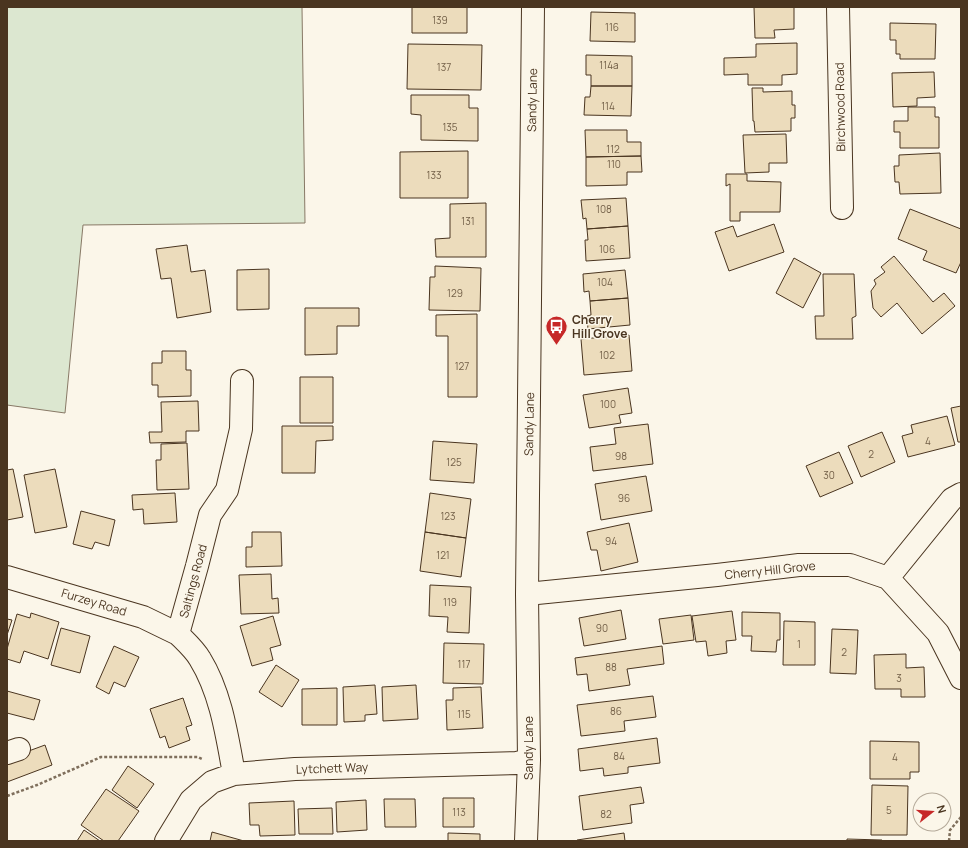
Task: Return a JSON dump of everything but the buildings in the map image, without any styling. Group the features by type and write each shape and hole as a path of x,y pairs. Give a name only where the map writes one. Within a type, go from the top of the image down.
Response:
{"street":[{"name":"Sandy Lane","path":"526,841 529,760 527,594 533,7"},
{"name":"Birchwood Road","path":"838,7 842,208"},
{"name":"Saltings Road","path":"234,774 223,719 210,677 199,658 178,634 210,515 227,490 241,429 242,381"},
{"path":"888,578 952,498 961,494"},
{"name":"Cherry Hill Grove","path":"527,594 717,575 799,565 850,564 888,578 938,633 961,678"},
{"name":"Furzey Road","path":"7,577 143,617 178,634"},
{"name":"Lytchett Way","path":"166,841 191,800 212,782 234,774 295,769 517,763 529,760"}],"path":[{"path":"7,796 37,785 101,757 198,757 234,774"},
{"path":"949,841 950,830 961,817"}],"green space":[{"path":"7,7 302,7 305,223 83,225 65,413 7,405"}],"place":[{"name":"Cherry Hill Grove","path":"557,346"}]}
